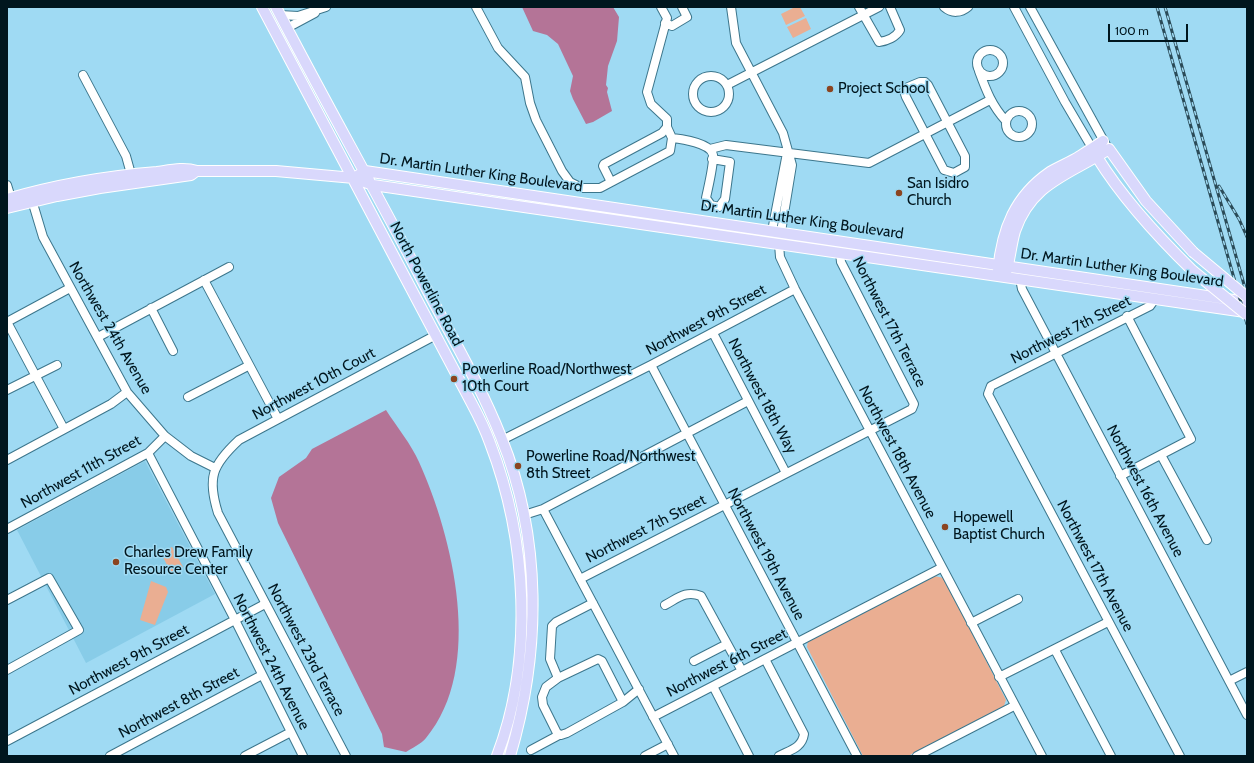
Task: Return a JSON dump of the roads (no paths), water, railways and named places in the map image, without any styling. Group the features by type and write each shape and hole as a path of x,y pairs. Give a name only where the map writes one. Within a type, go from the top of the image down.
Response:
{"main road":[{"path":"262,7 277,23 287,28"},
{"name":"North Powerline Road","path":"262,7 472,402 490,442 512,516 520,571 521,605 518,662 509,714 496,756"},
{"name":"North Powerline Road","path":"278,11 373,185 483,396 514,473 526,528 532,571 533,604 528,678 521,714 510,756"},
{"path":"278,36 284,37 298,47"},
{"path":"1001,277 1003,266 1015,231 1025,209 1039,192 1056,178 1106,145 1146,201 1193,252 1247,297"},
{"path":"1094,152 1134,208 1160,239 1193,271 1247,315"},
{"name":"Dr. Martin Luther King Boulevard","path":"7,208 31,198 130,174 188,169 197,172 276,171 354,178 373,185 1247,312"},
{"name":"Dr. Martin Luther King Boulevard","path":"354,178 365,171 1247,302"},
{"name":"Dr. Martin Luther King Boulevard","path":"8,199 31,198 191,175 197,172"},
{"path":"1020,279 1023,274 1030,270"},
{"path":"436,335 451,344 461,354"},
{"path":"508,500 516,511 524,515"},
{"path":"512,516 526,528"},
{"path":"520,645 525,656 530,661"},
{"path":"518,662 524,668 528,678"}],"street":[{"path":"287,28 326,7"},
{"path":"278,11 298,16 326,7"},
{"path":"476,7 498,48 525,77 530,103 536,120 562,171 570,182 582,188 593,189 600,188 670,151 672,138 667,127 667,119 651,104 647,92 667,18 661,7"},
{"path":"665,23 672,26 687,17 682,7"},
{"path":"731,7 736,43 783,133 788,153"},
{"path":"859,7 879,42 885,42 898,35 900,30 890,7"},
{"path":"727,85 879,7"},
{"path":"944,7 953,12 959,12 968,7"},
{"path":"1014,7 1094,152"},
{"path":"1030,7 1106,145"},
{"path":"1023,23 1029,27 1047,60 1054,63 1059,62"},
{"path":"977,67 990,100 996,110 1006,121"},
{"path":"83,75 126,156 130,174"},
{"path":"713,76 723,80 727,85 730,97 723,108 718,112 705,112 695,104 693,93 697,82 702,78 713,76"},
{"path":"925,82 948,122 965,156 964,167 954,173 944,170 924,135 904,91 908,87 925,82"},
{"path":"710,149 726,145 869,164 990,100"},
{"path":"611,182 603,166 604,164 662,133 667,127"},
{"path":"672,138 689,140 710,149 713,154 712,160 706,198 711,205 719,207 725,199 730,162 712,160"},
{"name":"Northwest 18th Avenue","path":"788,153 776,232 780,258 1014,706 1042,756"},
{"path":"7,185 8,199"},
{"name":"Northwest 24th Avenue","path":"31,198 43,237 127,392 165,436 191,456 215,468"},
{"name":"Northwest 17th Terrace","path":"840,253 841,262 914,404"},
{"path":"98,337 229,267"},
{"name":"Northwest 16th Avenue","path":"1020,279 1022,289 1054,353 1247,715"},
{"path":"204,280 248,366 278,419"},
{"path":"64,429 7,322 70,288"},
{"name":"Northwest 9th Street","path":"502,440 651,365 795,289"},
{"path":"1155,299 1158,289"},
{"name":"Northwest 7th Street","path":"989,389 997,383 1054,353 1150,306 1155,299"},
{"path":"151,308 173,351"},
{"path":"1120,476 1191,439 1127,316"},
{"name":"Northwest 18th Way","path":"713,333 786,473"},
{"name":"Northwest 10th Court","path":"215,468 223,455 239,440 436,335"},
{"path":"7,390 57,365"},
{"name":"Northwest 19th Avenue","path":"651,365 686,435 857,756"},
{"path":"188,397 248,366"},
{"name":"Northwest 17th Avenue","path":"989,389 990,398 1180,756"},
{"path":"7,460 111,404 127,392"},
{"path":"524,515 543,510 748,401"},
{"name":"Northwest 7th Street","path":"580,579 723,504 912,409 914,404"},
{"name":"Northwest 11th Street","path":"8,528 148,453 165,436"},
{"name":"Northwest 24th Avenue","path":"148,453 235,620 303,756"},
{"path":"1161,455 1207,540"},
{"name":"Northwest 23rd Terrace","path":"215,468 212,493 218,513 346,756"},
{"path":"543,510 674,756"},
{"name":"Northwest 6th Street","path":"653,717 942,568"},
{"path":"7,600 49,578 79,630 7,670"},
{"path":"665,605 687,593 693,592 701,596 742,671"},
{"path":"971,623 1018,599"},
{"path":"558,678 550,659 552,626 556,622 593,603"},
{"name":"Northwest 9th Street","path":"7,741 265,604"},
{"path":"999,676 1055,650 1108,622"},
{"path":"694,661 727,644"},
{"path":"1055,650 1111,756"},
{"path":"560,735 542,702 546,687 558,678 598,659 602,661 623,702"},
{"path":"764,659 804,734 803,741 799,746 778,756"},
{"path":"1229,681 1247,672"},
{"name":"Northwest 8th Street","path":"110,756 262,675"},
{"path":"713,686 750,756"},
{"path":"531,750 567,733 623,702 630,701 640,692"},
{"path":"917,756 1014,706"},
{"path":"245,756 291,732"},
{"path":"645,756 668,744"}],"railway":[{"path":"1157,7 1247,324"},
{"path":"1165,7 1247,295"},
{"path":"1219,186 1239,219 1247,237"}],"place":[{"name":"Project School","path":"830,89"},
{"name":"San Isidro Church","path":"899,193"},
{"name":"Powerline Road/Northwest 10th Court","path":"454,379"},
{"name":"Powerline Road/Northwest 8th Street","path":"518,466"},
{"name":"Hopewell Baptist Church","path":"945,527"},
{"name":"Charles Drew Family Resource Center","path":"116,562"}]}
